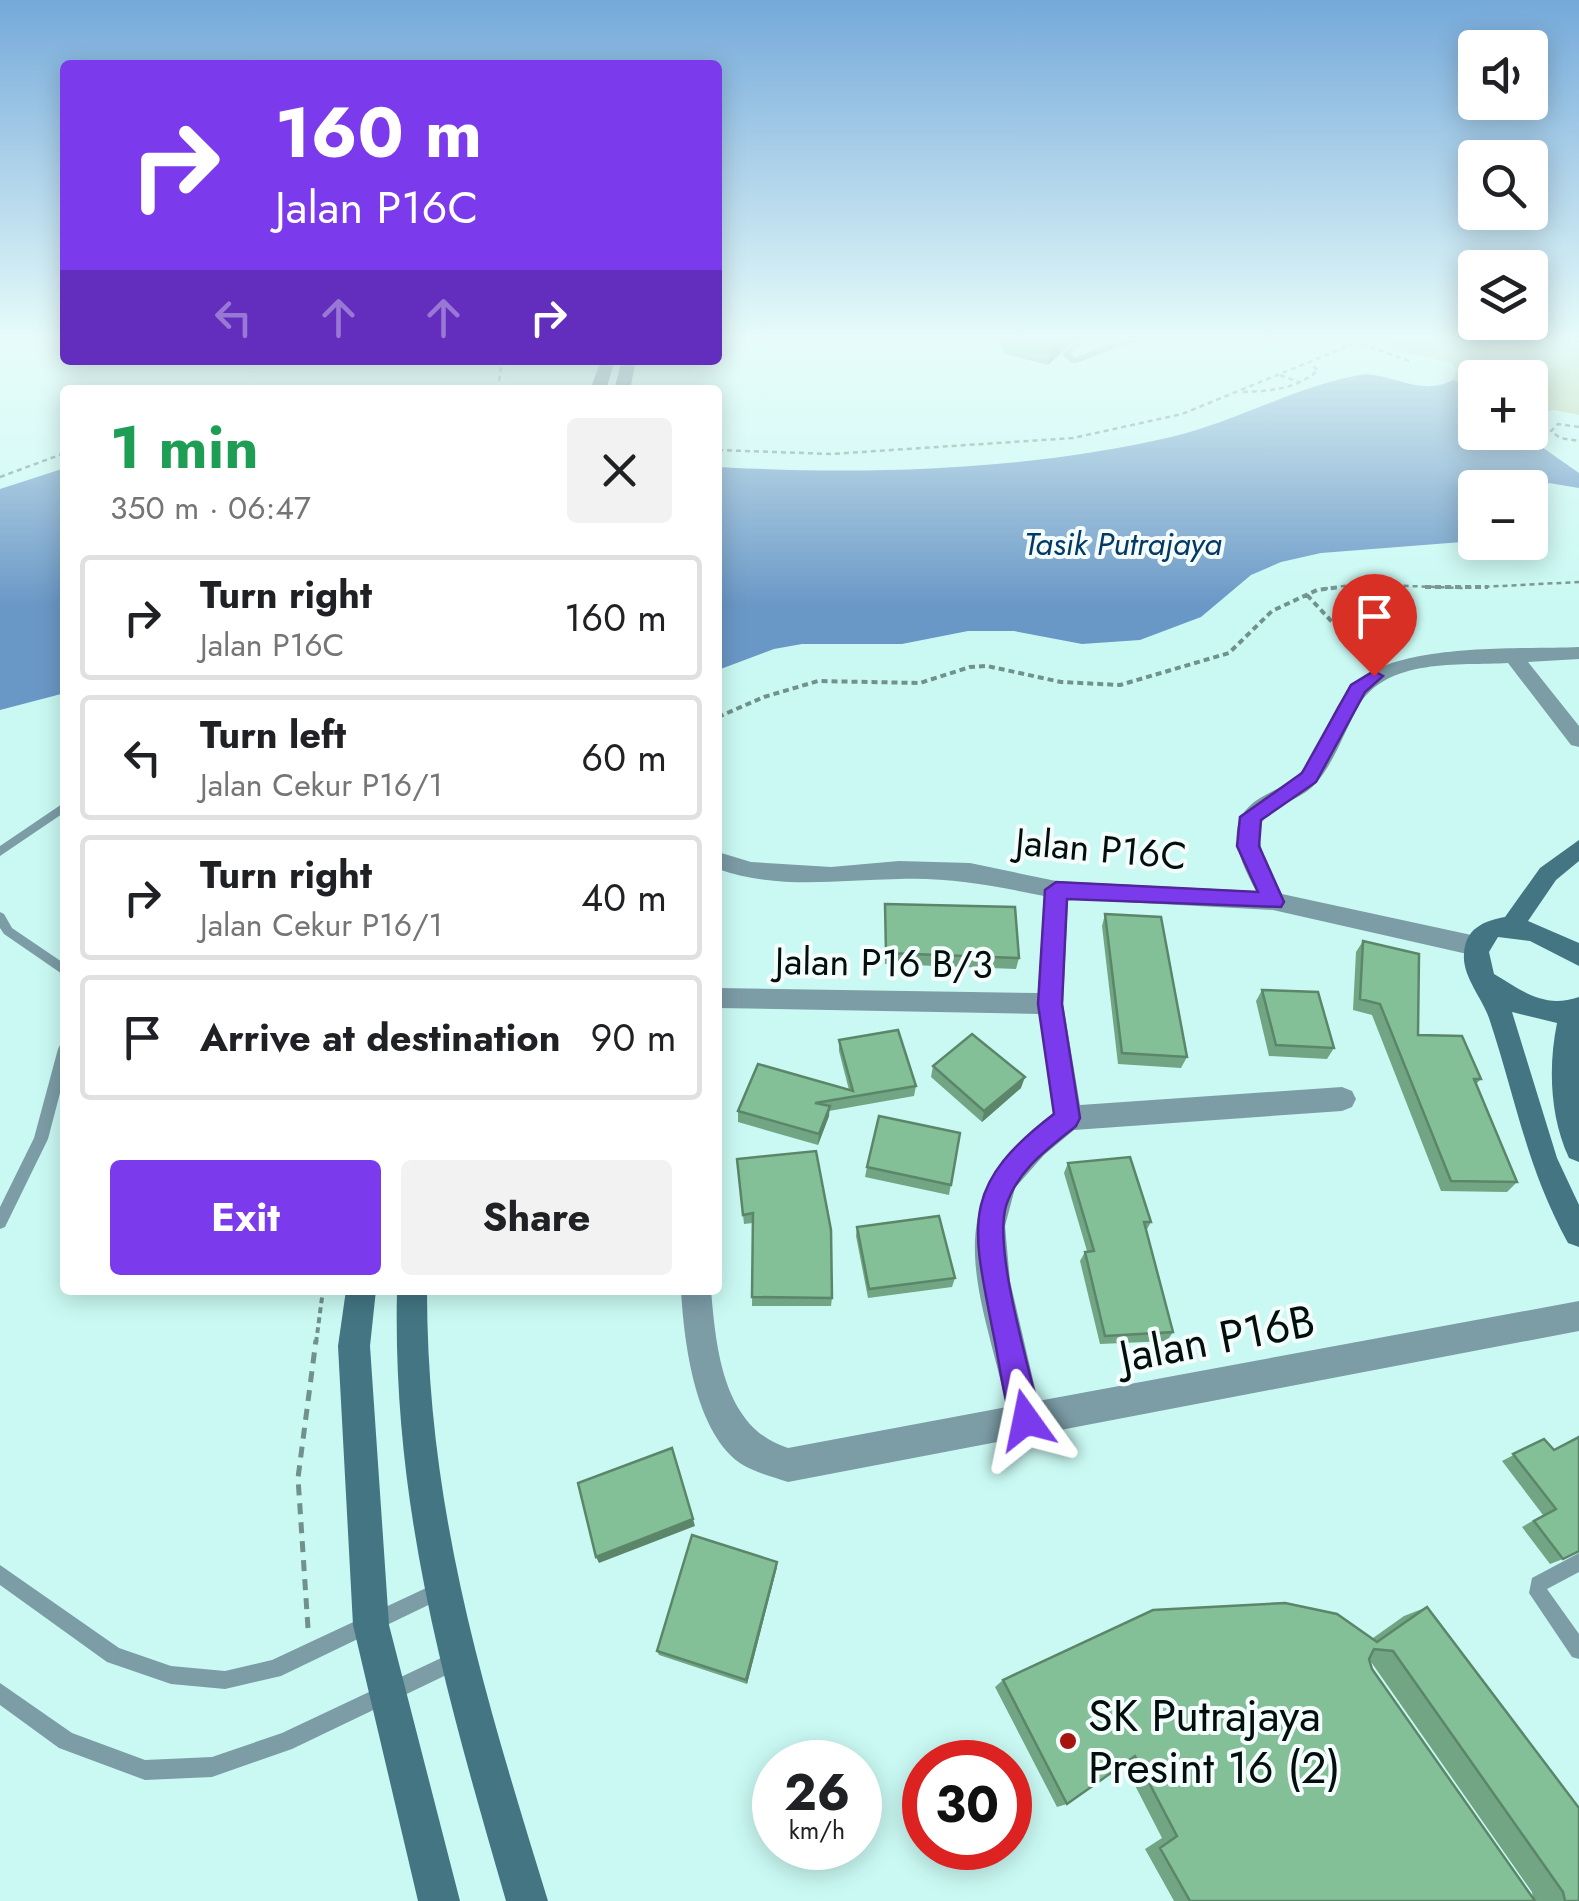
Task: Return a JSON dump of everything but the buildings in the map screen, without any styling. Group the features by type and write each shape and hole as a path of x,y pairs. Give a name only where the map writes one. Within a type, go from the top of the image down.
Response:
{"main road":[{"path":"1511,927 1548,874 1579,848"},
{"path":"1579,956 1548,934 1511,927 1495,929 1476,946 1479,969 1488,982 1550,1180 1579,1233"},
{"path":"1488,982 1519,1004 1538,1010 1576,1009 1564,1052 1565,1100 1579,1148"},
{"path":"360,1295 354,1346 370,1625 439,1901"},
{"path":"412,1295 417,1440 442,1590 527,1901"}],"street":[{"path":"1273,902 1248,846 1250,817 1309,777 1358,689 1396,667 1421,662 1579,653"},
{"path":"1514,656 1579,740"},
{"name":"Jalan P16C","path":"722,861 750,871 831,876 899,870 970,872 1056,890 1273,902 1476,946"},
{"path":"1056,890 1050,1004 1068,1118"},
{"name":"Jalan P16 B/3","path":"722,998 1050,1004"},
{"path":"1026,1420 989,1243 993,1204 1022,1153 1068,1118 1342,1099"},
{"name":"Jalan P16B","path":"696,1295 698,1336 727,1424 750,1450 788,1465 1579,1316"}],"lane":[{"path":"0,852 60,810"},
{"path":"0,917 4,932 60,968"},
{"path":"0,1222 40,1139 60,1067"},
{"path":"1579,1562 1538,1584 1538,1593 1579,1650"},
{"path":"0,1574 114,1656 172,1674 225,1680 274,1670 442,1590"},
{"path":"0,1693 66,1742 145,1770 212,1767 285,1742 458,1658"}],"path":[{"path":"722,450 830,454 1073,438 1124,427"},
{"path":"1555,427 1551,430 1560,438 1579,441"},
{"path":"0,477 60,455"},
{"path":"722,716 818,681 920,683 970,667 988,666 1094,685 1156,678 1229,653 1272,610 1306,594 1357,584 1461,588 1579,582"},
{"path":"1306,594 1333,623 1396,667"},
{"path":"310,1653 298,1478 322,1295"}],"water":[{"name":"Tasik Putrajaya","path":"1205,427 1458,427 1458,450 1546,450 1579,473 1579,488 1548,484 1548,470 1458,470 1458,542 1321,553 1281,562 1251,575 1201,617 1140,640 1082,644 1014,631 968,631 902,644 802,644 774,649 722,668 722,467 945,468 1059,457 1171,437"},
{"path":"60,470 60,694 0,710 0,489"}],"place":[{"name":"SK Putrajaya Presint 16 (2)","path":"1068,1741"}],"route":[{"path":"1026,1420 989,1243 993,1204 1022,1153 1068,1118 1050,1004 1056,890 1273,902 1248,846 1250,817 1309,777 1358,689 1374,676"}]}
